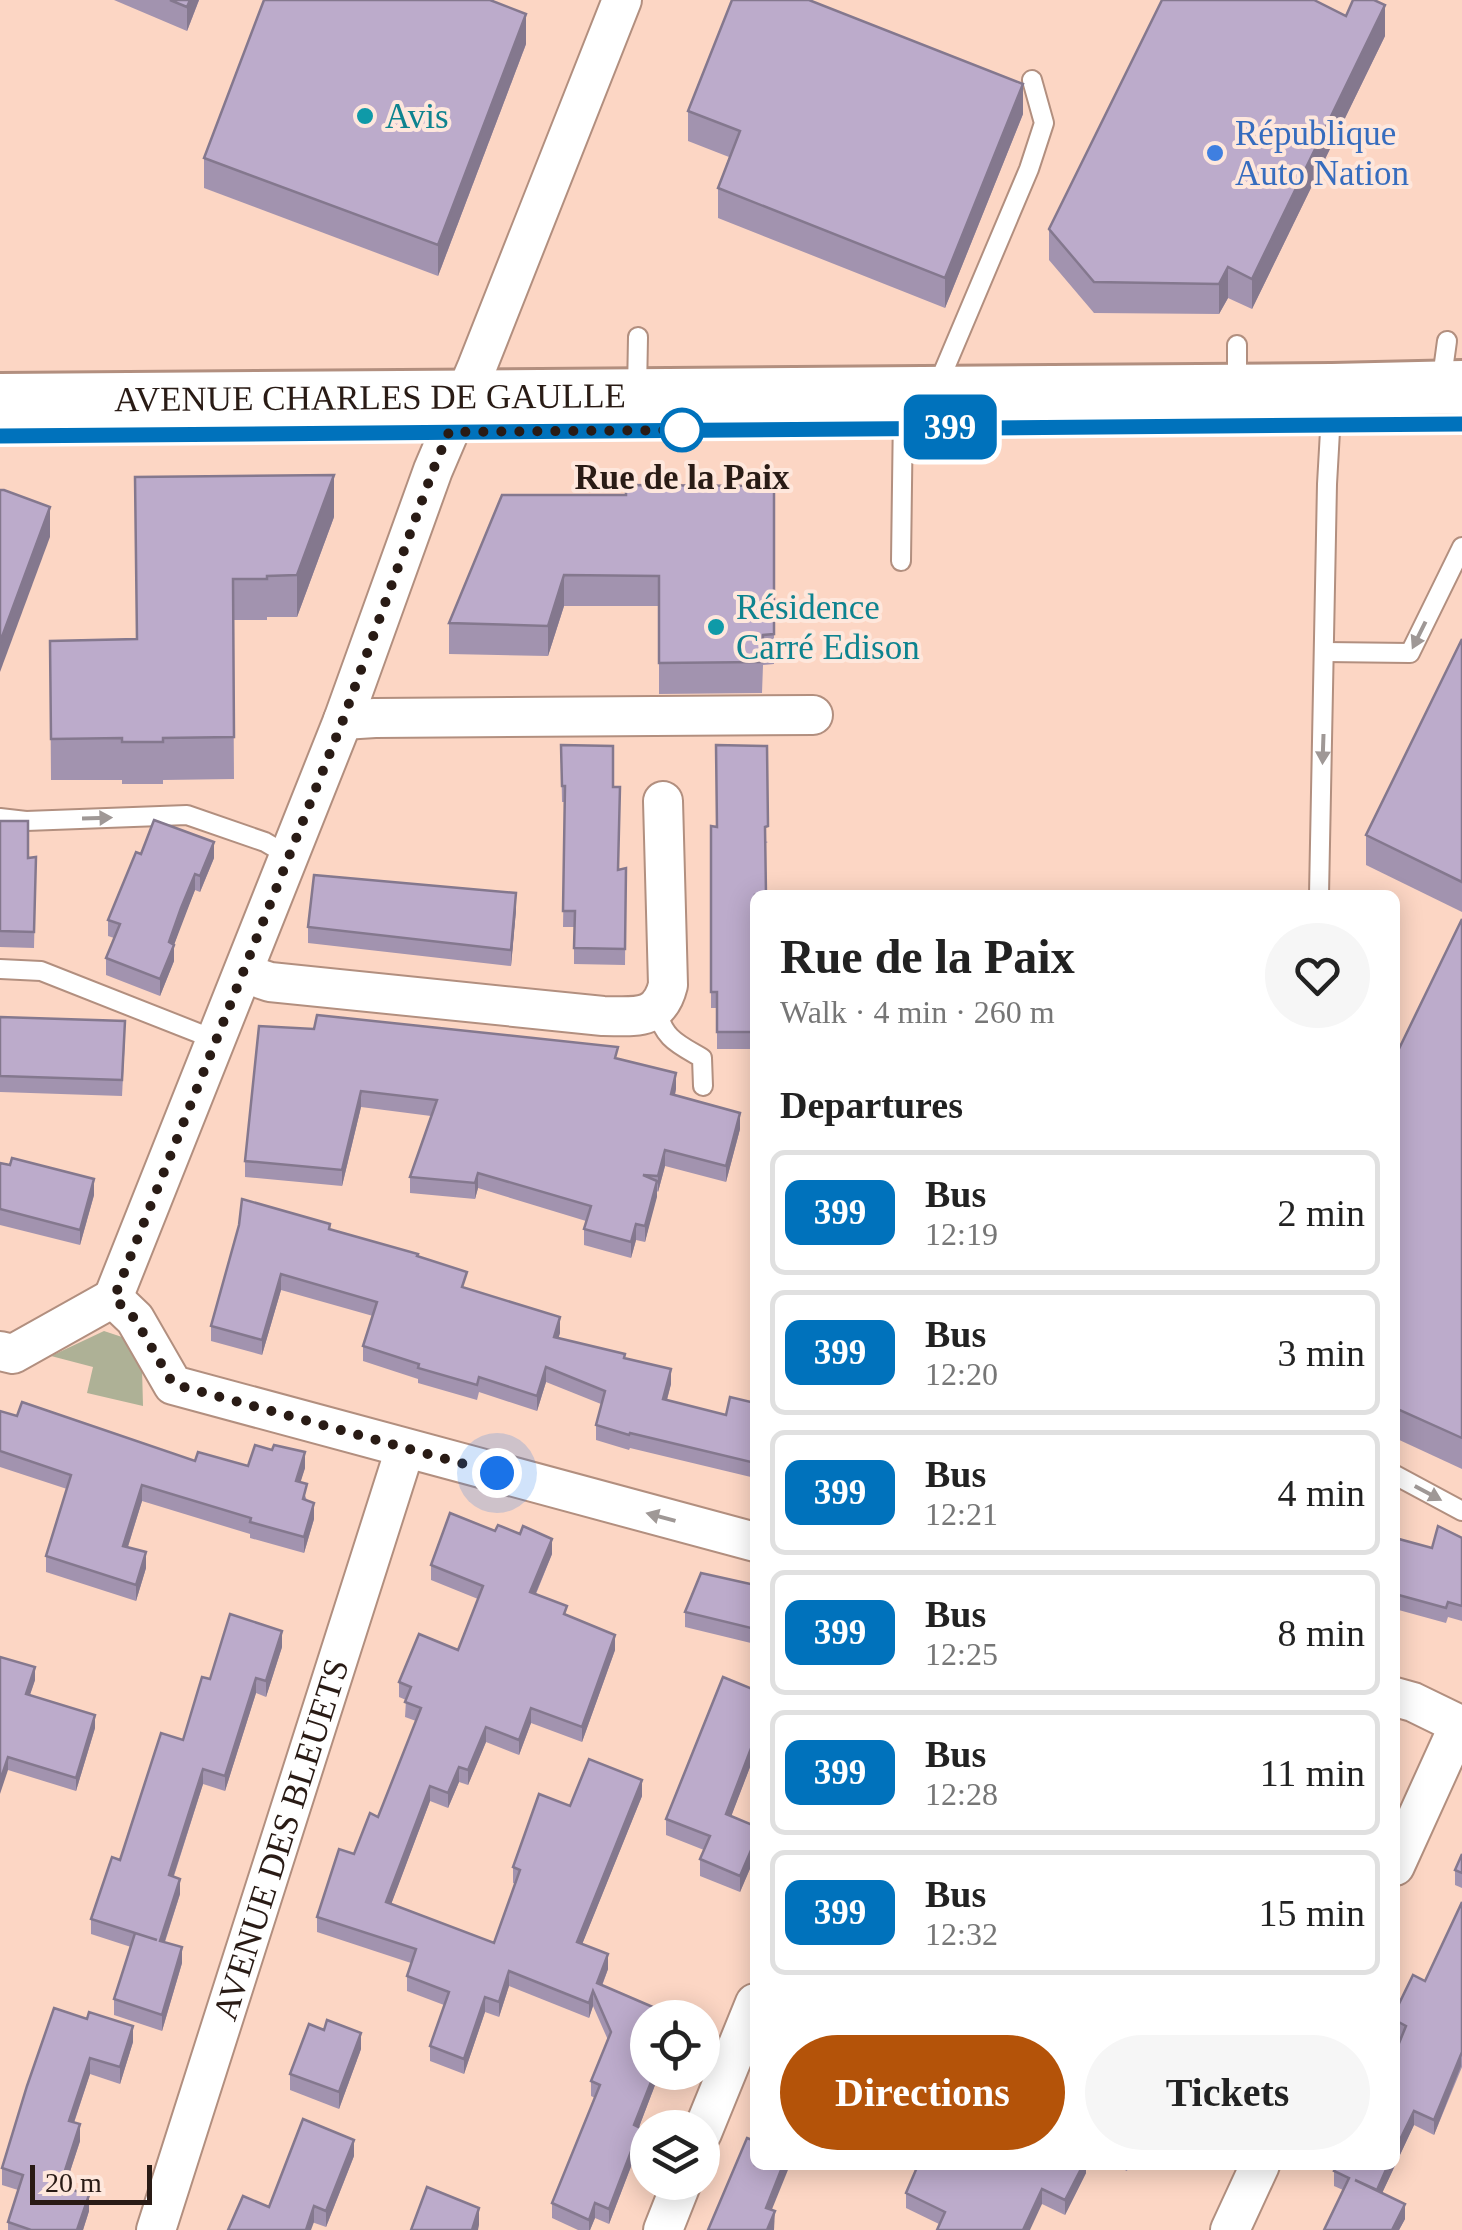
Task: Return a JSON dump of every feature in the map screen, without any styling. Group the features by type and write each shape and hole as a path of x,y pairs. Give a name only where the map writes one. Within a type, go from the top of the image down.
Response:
{"main road":[{"name":"AVENUE CHARLES DE GAULLE","path":"0,421 913,411 1039,392 1232,381 1331,407"},
{"path":"1106,426 1232,381"},
{"name":"AVENUE CHARLES DE GAULLE","path":"0,436 637,404 913,411 1106,426 1331,407 1453,385"},
{"name":"AVENUE CHARLES DE GAULLE","path":"0,400 457,414"}],"street":[{"path":"0,1352 13,1354 114,1298 343,720 433,470 622,0"},
{"path":"343,720 813,714"},
{"path":"244,973 270,982 602,1016 646,1015 665,999 668,985 663,801"},
{"path":"114,1298 135,1319 173,1384 750,1541"},
{"name":"AVENUE DES BLEUETS","path":"156,2230 405,1448"},
{"path":"1400,1699 1461,1725 1400,1855"},
{"path":"711,2110 750,2014"},
{"path":"1230,2230 1258,2170"},
{"path":"663,2230 675,2200"}],"lane":[{"path":"901,560 913,411 1029,169 1044,123 1032,80"},
{"path":"637,404 638,337"},
{"path":"1319,890 1331,407"},
{"path":"1326,652 1410,653 1462,547"},
{"path":"0,818 26,821 187,815 265,842 289,856"},
{"path":"0,969 41,971 217,1040"},
{"path":"657,1008 660,1023 671,1039 702,1058 703,1086"},
{"path":"1400,1478 1462,1510"}],"green space":[{"path":"104,1331 125,1338 142,1368 143,1406 87,1393 93,1367 51,1356"}],"building":[{"path":"170,0 190,0 187,7"},
{"name":"Avis","path":"264,0 490,0 526,14 438,245 204,158"},
{"path":"732,0 809,0 1023,84 945,278 718,188 740,131 688,111"},
{"name":"République Auto Nation","path":"1162,0 1314,0 1346,16 1353,0 1374,0 1385,5 1252,279 1228,267 1219,284 1094,282 1049,229"},
{"path":"334,475 297,575 233,579 234,737 163,738 163,742 51,739 50,641 137,639 135,477"},
{"path":"626,485 774,486 774,634 763,635 762,662 659,663 659,576 564,575 548,626 449,623 502,495 626,495"},
{"path":"0,490 50,507 0,642"},
{"path":"1462,639 1462,882 1366,835"},
{"path":"561,745 613,746 613,787 620,787 618,870 626,868 625,949 574,948 575,911 563,911 565,786"},
{"path":"716,745 767,746 766,890 750,890 750,1032 717,1032 717,992 711,992 711,826 717,827"},
{"path":"154,820 214,842 181,908 169,942 174,945 160,979 106,958 120,924 108,920"},
{"path":"0,821 28,821 28,858 36,857 34,932 0,931"},
{"path":"314,875 516,893 511,950 308,927"},
{"path":"1462,919 1462,1438 1400,1410 1400,1047"},
{"path":"317,1015 618,1047 615,1058 676,1073 671,1094 740,1113 726,1166 665,1150 658,1176 643,1175 657,1181 645,1226 636,1224 631,1242 584,1229 591,1206 478,1173 475,1183 410,1177 437,1100 361,1091 342,1170 245,1161 259,1026 314,1029"},
{"path":"0,1017 125,1021 122,1080 0,1076"},
{"path":"12,1158 94,1179 80,1230 0,1209 0,1163 10,1165"},
{"path":"242,1199 418,1254 467,1272 462,1287 560,1317 554,1337 671,1369 663,1399 726,1415 730,1397 750,1402 750,1462 596,1425 605,1391 546,1367 537,1396 479,1377 477,1385 418,1368 419,1364 363,1346 377,1302 281,1274 262,1340 211,1326 239,1225"},
{"path":"22,1402 195,1461 198,1452 248,1466 255,1445 305,1452 296,1481 307,1484 303,1499 314,1503 304,1537 142,1485 123,1546 146,1552 136,1585 46,1556 71,1475 0,1451 0,1411 17,1416"},
{"path":"450,1513 495,1531 498,1525 520,1534 523,1526 552,1539 530,1592 567,1606 564,1614 615,1635 582,1727 531,1708 519,1740 486,1727 468,1770 459,1767 448,1793 430,1786 386,1902 494,1943 520,1870 513,1867 539,1794 570,1806 589,1759 642,1780 577,1942 608,1954 597,1983 636,2000 630,2000 630,2090 648,2090 640,2110 630,2110 630,2154 609,2209 595,2203 589,2220 552,2203 600,2085 591,2081 611,2032 593,1991 589,2003 509,1971 499,2002 485,1997 464,2059 430,2046 449,1992 407,1976 416,1949 317,1917 339,1849 354,1854 370,1813 378,1817 421,1708 405,1702 411,1687 399,1682 419,1634 458,1650 483,1586 431,1565"},
{"path":"1438,1526 1462,1538 1462,1606 1448,1602 1446,1608 1400,1595 1400,1539 1432,1548"},
{"path":"701,1573 750,1584 750,1628 685,1612"},
{"path":"230,1614 282,1631 266,1681 256,1678 225,1776 203,1769 169,1875 180,1879 160,1941 182,1947 162,2015 114,1999 135,1933 91,1919 112,1857 120,1860 161,1733 183,1740 202,1677 210,1679"},
{"path":"0,1657 35,1667 26,1694 95,1715 76,1778 8,1757 0,1781"},
{"path":"723,1677 750,1688 750,1751 726,1814 750,1824 750,1853 740,1876 700,1859 710,1836 666,1819"},
{"path":"1462,1854 1462,1873 1455,1870"},
{"path":"1462,1902 1462,2052 1434,2120 1414,2111 1400,2140 1400,2041 1406,2026 1400,2023 1400,2002 1413,1975 1425,1981"},
{"path":"54,2008 87,2019 89,2012 133,2026 120,2067 90,2058 69,2121 80,2124 60,2186 89,2195 77,2230 31,2230 8,2222 23,2175 2,2168"},
{"path":"327,2020 361,2033 339,2092 290,2074 309,2024 324,2030"},
{"path":"303,2119 354,2140 326,2211 314,2206 306,2230 228,2230 243,2196 269,2207"},
{"path":"747,2138 750,2139 750,2170 781,2170 766,2208 775,2211 767,2230 708,2230"},
{"path":"916,2170 1080,2170 1065,2200 1042,2189 1023,2230 937,2230 945,2212 906,2193"},
{"path":"1386,2170 1377,2190 1355,2180 1405,2204 1392,2230 1324,2230 1349,2178 1334,2171"},
{"path":"427,2187 479,2208 472,2230 411,2230"}],"bus line":[{"name":"399","path":"0,436 1462,424"}],"place":[{"name":"Avis","path":"365,116"},
{"name":"République Auto Nation","path":"1215,153"},
{"name":"Rue de la Paix","path":"682,430"},
{"name":"Résidence Carré Edison","path":"716,627"}],"route":[{"path":"497,1473 173,1384 135,1319 114,1298 343,720 449,432 691,430 682,430"}]}
